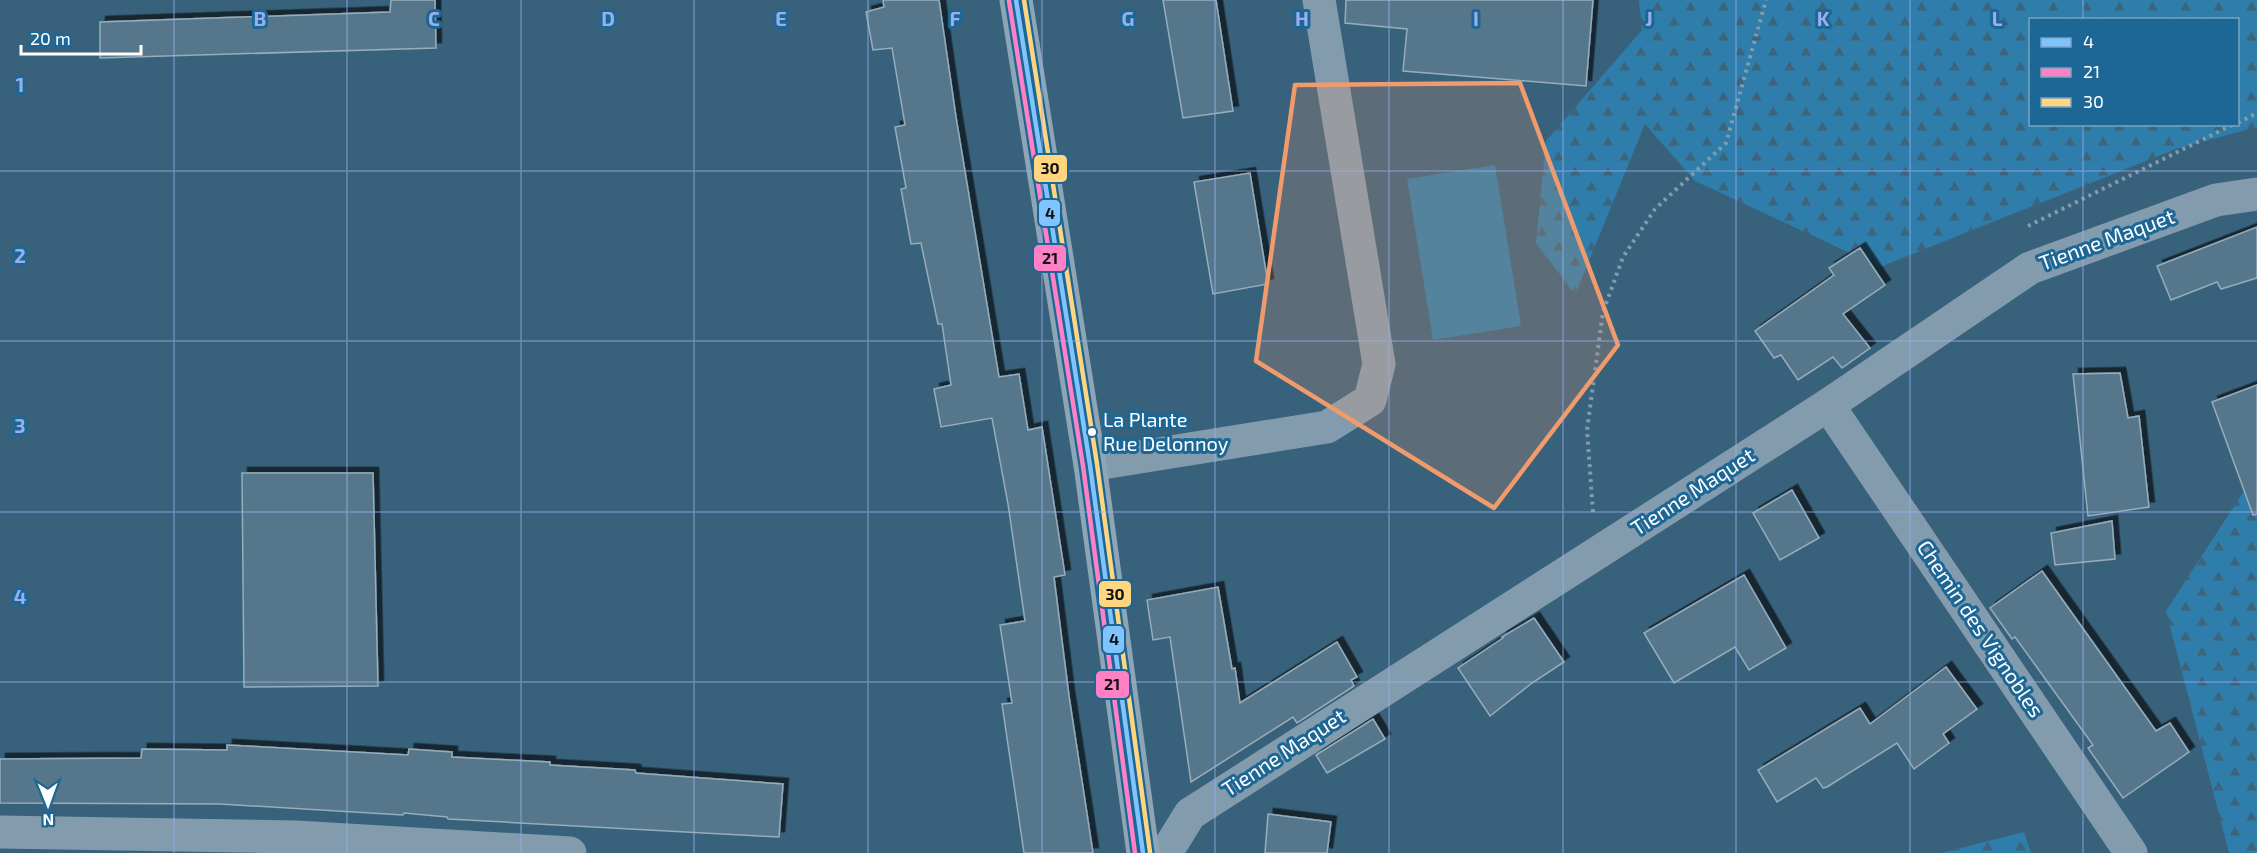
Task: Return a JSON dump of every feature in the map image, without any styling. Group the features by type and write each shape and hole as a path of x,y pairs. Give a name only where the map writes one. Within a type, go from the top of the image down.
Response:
{"main road":[{"path":"1016,0 1090,465 1143,853"}],"street":[{"path":"1090,465 1327,427 1370,400 1379,364 1319,0"},
{"name":"Tienne Maquet","path":"1166,853 1190,814 1828,405 2030,268 2216,200 2257,194"},
{"name":"Chemin des Vignobles","path":"1828,405 2131,853"},
{"path":"0,832 296,837 570,853"}],"path":[{"path":"1596,555 1587,430 1604,312 1623,256 1655,209 1726,143 1766,0"},
{"path":"2239,122 2257,113"},
{"path":"2022,229 2232,126"}],"highlighted area":[{"path":"1520,83 1618,345 1494,508 1256,361 1295,85"}],"green space":[{"path":"1639,0 2257,0 2257,127 2176,149 1880,267 1695,181 1645,124 1575,295 1536,243 1546,141 1642,30"},
{"path":"1495,165 1521,326 1433,340 1407,179"},
{"path":"2257,477 2257,853 2229,853 2166,611 2251,480"},
{"path":"2024,832 2031,853 1941,853"}],"building":[{"path":"391,0 435,0 436,48 100,58 100,22 390,12"},
{"path":"883,0 939,0 999,377 1019,374 1028,430 1042,427 1065,575 1054,577 1093,853 1024,853 1002,704 1012,703 1000,625 1025,621 1008,504 992,418 941,427 934,389 951,385 942,324 938,324 921,243 911,244 901,189 906,188 895,127 905,125 892,48 873,50 866,12 884,7"},
{"path":"1163,0 1216,0 1233,111 1183,118"},
{"path":"1346,0 1593,0 1586,86 1403,71 1407,29 1345,23"},
{"path":"1250,173 1268,284 1213,294 1194,182"},
{"path":"2257,227 2257,278 2221,289 2217,282 2171,300 2157,266"},
{"path":"1860,248 1885,285 1843,314 1870,348 1842,368 1833,357 1798,380 1781,355 1774,358 1755,331 1834,275 1829,268"},
{"path":"2120,373 2128,418 2139,416 2149,507 2088,516 2073,374"},
{"path":"2257,385 2257,514 2253,515 2212,402"},
{"path":"242,473 373,473 378,686 244,687"},
{"path":"1792,490 1819,538 1780,560 1753,513"},
{"path":"2112,521 2115,559 2055,565 2051,533"},
{"path":"2042,571 2156,731 2170,723 2189,752 2123,798 2088,748 2093,745 2015,637 2012,639 1990,608"},
{"path":"1744,575 1786,648 1749,670 1735,647 1674,683 1644,633"},
{"path":"1218,587 1240,703 1337,642 1357,677 1351,680 1354,686 1297,723 1293,717 1191,782 1170,637 1153,640 1147,600"},
{"path":"1534,618 1564,662 1532,683 1490,716 1458,668"},
{"path":"1946,667 1977,709 1943,734 1949,743 1914,769 1897,743 1827,787 1823,788 1816,778 1777,802 1758,770 1860,708 1870,724"},
{"path":"1373,719 1385,739 1327,773 1316,755"},
{"path":"227,745 408,755 409,749 452,752 452,757 550,762 550,765 635,770 636,773 783,784 779,837 448,819 447,817 404,813 403,815 220,804 0,803 0,759 141,758 142,749 227,750"},
{"path":"1268,814 1331,822 1327,853 1265,853"}],"transit line":[{"name":"4","path":"1016,0 1090,465 1143,853"},
{"name":"30","path":"1024,0 1097,464 1150,852"},
{"name":"21","path":"1009,1 1083,466 1135,853"}],"place":[{"name":"La Plante Rue Delonnoy","path":"1092,432"}]}
